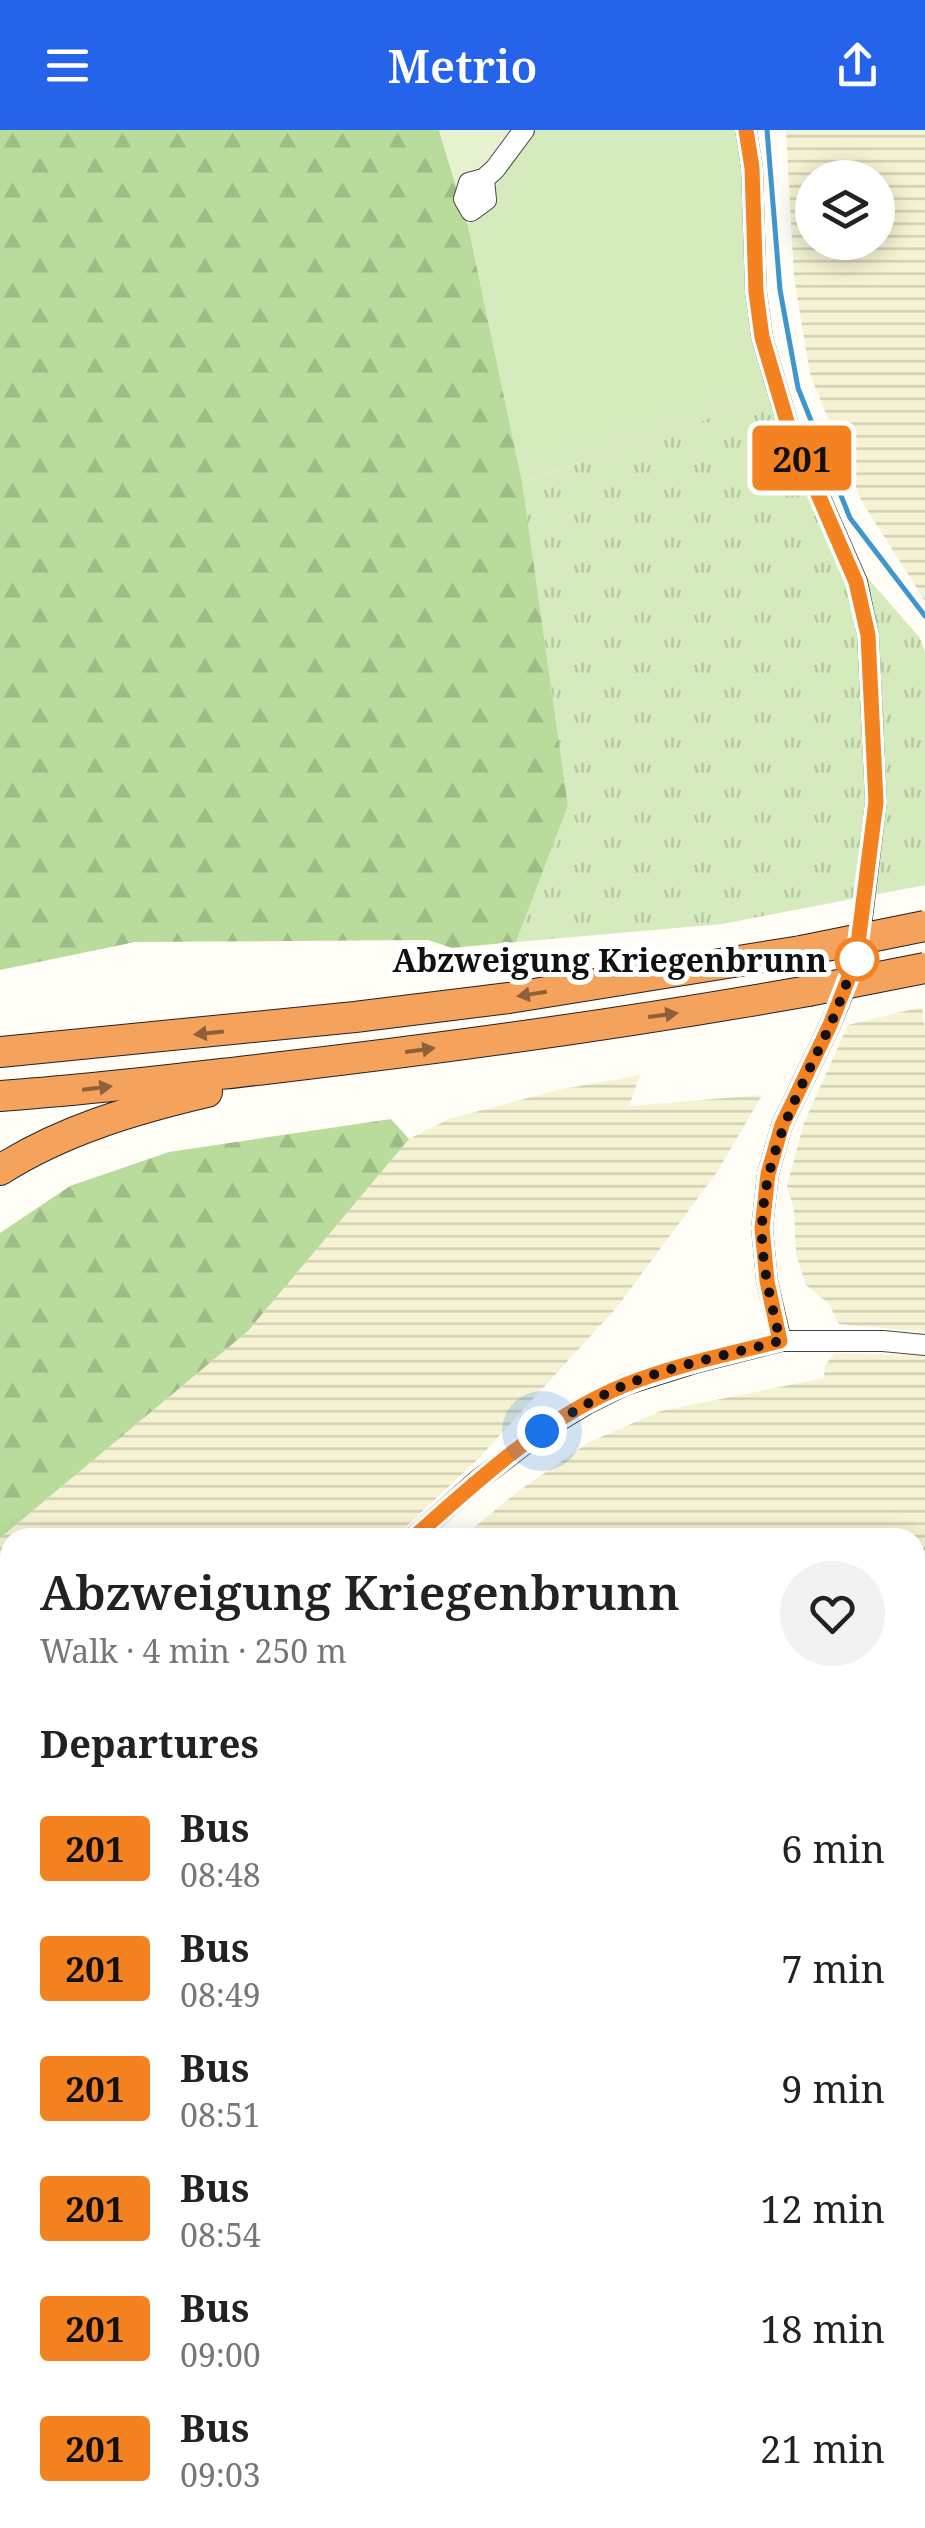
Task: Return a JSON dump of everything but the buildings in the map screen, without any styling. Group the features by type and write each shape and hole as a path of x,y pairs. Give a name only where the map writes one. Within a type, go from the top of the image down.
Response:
{"highway":[{"path":"0,1052 144,1040 509,998 801,951 925,926"},
{"path":"0,1096 364,1058 704,1009 925,968"},
{"path":"0,1170 24,1154 86,1128 164,1102 364,1058"}],"street":[{"path":"484,179 524,130"},
{"path":"746,130 752,168 756,292 762,337 788,425 856,582 868,635 876,802 856,959 830,1025 782,1125 768,1174 762,1228 767,1281 780,1341"},
{"path":"424,1528 542,1431 625,1385 780,1341 925,1344"}],"shaded area":[{"path":"786,130 925,130 925,601 861,500 810,374 794,277"},
{"path":"922,1007 925,1332 839,1324 829,1304 806,1285 796,1254 794,1209 787,1186 804,1123 848,1025"},
{"path":"640,1075 629,1106 762,1095 717,1172 617,1307 479,1458 405,1528 12,1528 248,1331 409,1139 449,1119 558,1090"},
{"path":"834,1353 925,1356 925,1528 474,1528 517,1492 589,1442 661,1411 824,1378 825,1366"}],"green space":[{"path":"0,130 439,130 468,225 522,481 568,806 516,942 452,948 428,940 135,942 0,970"},
{"path":"439,130 536,130 468,225"},
{"path":"536,130 739,130 747,314 771,397 522,482 468,225"},
{"path":"771,397 827,531 920,638 925,652 925,885 722,924 516,942 568,806 522,482"},
{"path":"391,1119 409,1139 248,1331 12,1528 0,1528 0,1233 70,1186 169,1152"}],"waterway":[{"path":"767,130 780,290 798,388 850,518 925,616"}],"bus line":[{"name":"201","path":"424,1528 542,1431 587,1404 625,1385 780,1341 767,1281 762,1228 768,1174 782,1125 830,1025 856,959 876,802 868,635 856,582 788,425 762,337 756,292 752,168 746,130"}],"place":[{"name":"Abzweigung Kriegenbrunn","path":"857,959"}],"route":[{"path":"542,1431 625,1385 780,1341 767,1281 762,1228 768,1174 782,1125 857,959"}]}
